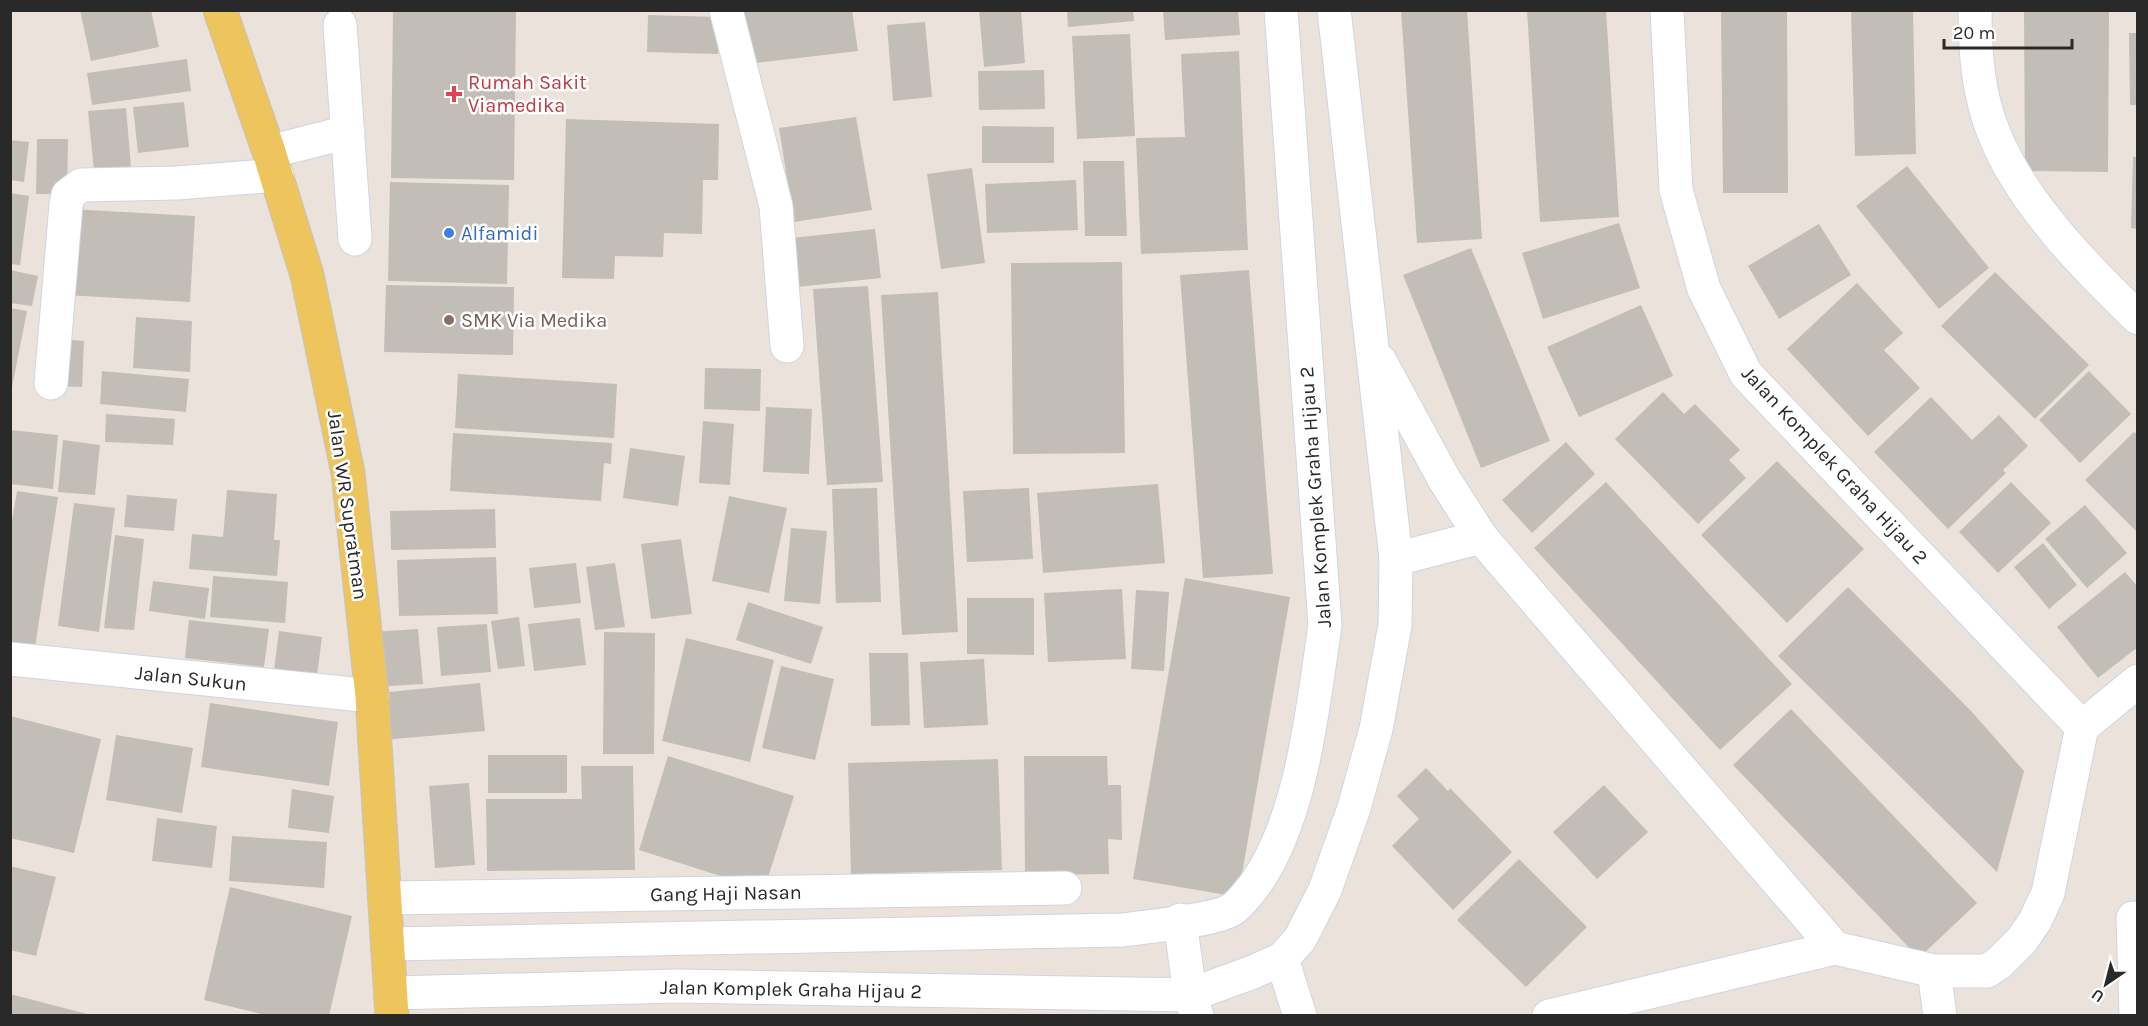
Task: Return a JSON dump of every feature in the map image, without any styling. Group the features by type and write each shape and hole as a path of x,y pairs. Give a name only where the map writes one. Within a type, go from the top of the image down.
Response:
{"main road":[{"name":"Jalan WR Supratman","path":"220,10 273,164 307,275 348,473 372,696 392,1004"}],"street":[{"path":"726,10 776,206 787,346"},
{"name":"Jalan Komplek Graha Hijau 2","path":"389,944 1123,930 1232,910 1268,866 1289,818 1314,700 1325,625 1281,10"},
{"name":"Jalan Komplek Graha Hijau 2","path":"392,1004 678,986 1193,1005 1282,959 1300,939 1325,890 1354,808 1376,729 1395,625 1396,559 1334,10"},
{"name":"Jalan Komplek Graha Hijau 2","path":"1667,10 1676,189 1704,289 1746,374 2082,727"},
{"path":"1975,10 1980,82 1995,137 2021,182 2076,258 2138,318"},
{"path":"340,24 355,239"},
{"path":"51,382 66,205 73,189 81,185 177,183 273,164 348,132"},
{"name":"Jalan Komplek Graha Hijau 2","path":"1373,348 1444,479 1481,537 1835,948"},
{"path":"1396,559 1481,537"},
{"name":"Jalan Sukun","path":"10,659 372,696"},
{"path":"1549,1016 1835,948 1935,971 1987,971 2007,955 2035,921 2048,893 2082,727 2138,681"},
{"name":"Gang Haji Nasan","path":"386,898 1065,888"},
{"path":"2133,918 2136,1016"},
{"path":"1180,920 1193,1005"},
{"path":"1282,959 1300,1016"},
{"path":"1935,971 1940,1016"}],"building":[{"path":"80,10 151,10 159,47 91,61"},
{"name":"Rumah Sakit Viamedika","path":"393,10 516,10 514,180 391,178"},
{"path":"740,10 852,10 858,51 747,64"},
{"path":"979,10 1021,10 1025,63 984,67"},
{"path":"1067,10 1133,10 1134,21 1068,27"},
{"path":"1163,10 1238,10 1240,35 1165,40"},
{"path":"1401,10 1467,10 1482,239 1417,243"},
{"path":"1527,10 1606,10 1619,217 1540,222"},
{"path":"1721,10 1787,10 1788,193 1723,193"},
{"path":"1851,10 1913,10 1916,154 1855,156"},
{"path":"2024,10 2109,10 2108,172 2025,171"},
{"path":"648,15 719,17 718,54 647,52"},
{"path":"925,22 932,97 893,101 887,25"},
{"path":"2129,33 2138,33 2138,105 2130,105"},
{"path":"1130,34 1135,136 1077,139 1072,36"},
{"path":"1239,51 1248,250 1141,254 1136,138 1185,137 1181,54"},
{"path":"187,59 191,91 92,105 87,73"},
{"path":"1044,70 1045,109 979,110 978,71"},
{"path":"184,102 189,147 138,153 133,107"},
{"path":"126,108 131,167 94,171 88,111"},
{"path":"856,117 872,210 794,222 779,128"},
{"path":"566,119 719,124 718,180 703,180 702,234 664,233 663,257 615,256 614,279 562,278"},
{"path":"982,126 1054,127 1054,163 982,163"},
{"path":"37,139 68,139 67,194 36,194"},
{"path":"10,140 29,142 24,182 10,180"},
{"path":"2133,157 2138,157 2138,229 2131,228"},
{"path":"1083,161 1124,161 1127,236 1085,236"},
{"path":"1907,166 1989,268 1939,309 1856,206"},
{"path":"972,168 985,263 941,269 927,174"},
{"path":"1076,180 1078,230 987,233 985,184"},
{"name":"Alfamidi","path":"390,182 509,185 507,284 388,281"},
{"path":"10,193 29,196 20,265 10,264"},
{"path":"70,209 195,216 190,302 65,295"},
{"path":"1619,223 1640,288 1543,319 1522,253"},
{"path":"1819,224 1851,275 1779,319 1748,266"},
{"path":"875,229 881,278 797,287 792,238"},
{"path":"1471,248 1550,441 1481,468 1403,275"},
{"path":"1122,262 1125,453 1013,454 1011,263"},
{"path":"10,270 38,276 32,306 10,303"},
{"path":"1249,270 1273,574 1203,578 1180,275"},
{"path":"1995,272 2089,365 2035,419 1941,326"},
{"path":"1857,283 1903,333 1884,350 1920,388 1868,436 1787,349"},
{"name":"SMK Via Medika","path":"386,285 514,287 513,355 384,352"},
{"path":"868,286 883,482 827,485 813,289"},
{"path":"938,292 958,632 902,635 881,295"},
{"path":"1641,305 1673,376 1579,417 1547,347"},
{"path":"10,308 27,311 12,387 10,387"},
{"path":"136,317 192,321 190,372 133,368"},
{"path":"59,339 84,341 82,387 57,386"},
{"path":"705,368 761,369 760,411 704,409"},
{"path":"102,371 189,379 186,412 100,404"},
{"path":"2089,371 2131,414 2080,463 2039,420"},
{"path":"458,374 617,384 614,438 455,428"},
{"path":"1663,392 1684,414 1695,404 1740,450 1729,460 1746,478 1698,524 1615,439"},
{"path":"1931,397 1972,440 1999,415 2028,446 2003,470 2006,473 1948,529 1874,452"},
{"path":"766,407 812,409 809,474 763,472"},
{"path":"106,414 175,419 173,445 105,442"},
{"path":"703,421 734,424 730,485 699,483"},
{"path":"10,430 58,435 53,489 10,484"},
{"path":"2134,432 2138,435 2138,533 2085,480"},
{"path":"453,433 612,443 611,464 604,463 601,501 450,491"},
{"path":"63,440 100,445 95,495 58,492"},
{"path":"1566,442 1595,474 1532,533 1502,500"},
{"path":"630,448 685,456 678,506 623,498"},
{"path":"1777,461 1864,549 1787,623 1701,535"},
{"path":"1606,482 1792,684 1720,750 1534,548"},
{"path":"2011,482 2051,523 1998,573 1959,532"},
{"path":"1158,484 1165,563 1043,573 1037,493"},
{"path":"877,488 881,602 836,603 832,489"},
{"path":"1029,488 1033,559 967,562 963,491"},
{"path":"227,490 277,494 274,540 280,540 277,576 189,569 192,534 223,537"},
{"path":"17,491 58,497 35,647 10,643 10,533"},
{"path":"127,495 177,499 174,531 124,527"},
{"path":"729,496 787,508 769,593 712,581"},
{"path":"74,503 115,508 99,632 58,626"},
{"path":"2085,505 2127,553 2087,588 2045,539"},
{"path":"495,509 496,548 391,550 390,511"},
{"path":"791,528 827,531 820,604 784,601"},
{"path":"115,535 144,539 134,630 104,628"},
{"path":"681,539 692,614 651,619 641,544"},
{"path":"2043,543 2077,585 2049,609 2014,567"},
{"path":"496,557 498,614 399,616 397,560"},
{"path":"576,563 581,603 534,608 529,568"},
{"path":"615,563 625,627 595,630 586,567"},
{"path":"2125,572 2138,587 2138,647 2098,678 2057,627"},
{"path":"213,576 288,582 285,623 210,617"},
{"path":"1185,578 1290,597 1238,897 1133,879"},
{"path":"153,581 209,588 205,619 149,611"},
{"path":"1848,587 1972,712 2024,771 1997,872 1778,656"},
{"path":"1122,589 1126,659 1048,662 1044,593"},
{"path":"1136,590 1169,592 1164,671 1131,669"},
{"path":"967,598 1034,598 1034,655 967,654"},
{"path":"748,602 823,627 811,664 736,640"},
{"path":"519,617 525,666 498,669 491,621"},
{"path":"580,618 586,665 534,671 528,624"},
{"path":"189,620 269,629 264,667 185,658"},
{"path":"487,624 491,672 441,676 437,627"},
{"path":"418,629 423,684 375,687 370,632"},
{"path":"279,631 322,637 317,676 274,670"},
{"path":"604,632 655,633 654,754 603,754"},
{"path":"686,638 774,660 750,762 662,741"},
{"path":"869,653 908,653 910,725 871,726"},
{"path":"984,659 988,725 924,728 920,662"},
{"path":"781,666 834,679 815,760 762,748"},
{"path":"480,683 485,731 383,740 379,693"},
{"path":"210,703 338,722 329,786 201,767"},
{"path":"1791,709 1977,903 1919,958 1733,765"},
{"path":"10,716 101,739 74,853 10,838"},
{"path":"116,735 193,748 182,813 106,800"},
{"path":"488,755 567,755 567,793 488,793"},
{"path":"668,756 794,796 764,890 639,850"},
{"path":"1024,756 1107,756 1108,785 1121,785 1122,840 1108,839 1109,874 1025,875"},
{"path":"998,759 1002,870 851,874 848,763"},
{"path":"581,766 633,766 635,870 487,871 486,799 582,799"},
{"path":"1426,768 1448,791 1450,788 1512,852 1453,910 1392,846 1419,819 1397,796"},
{"path":"469,783 475,865 435,868 429,786"},
{"path":"1604,785 1648,832 1597,879 1553,832"},
{"path":"292,789 334,796 329,833 288,828"},
{"path":"157,818 217,826 212,868 152,861"},
{"path":"232,836 327,842 324,888 229,881"},
{"path":"1519,859 1587,927 1526,987 1457,920"},
{"path":"10,866 56,877 36,956 10,950"},
{"path":"230,887 352,916 329,1016 269,1016 204,1000"},
{"path":"10,994 91,1015 91,1016 10,1016"}],"place":[{"name":"Rumah Sakit Viamedika","path":"454,94"},
{"name":"Alfamidi","path":"449,233"},
{"name":"SMK Via Medika","path":"449,320"}]}
